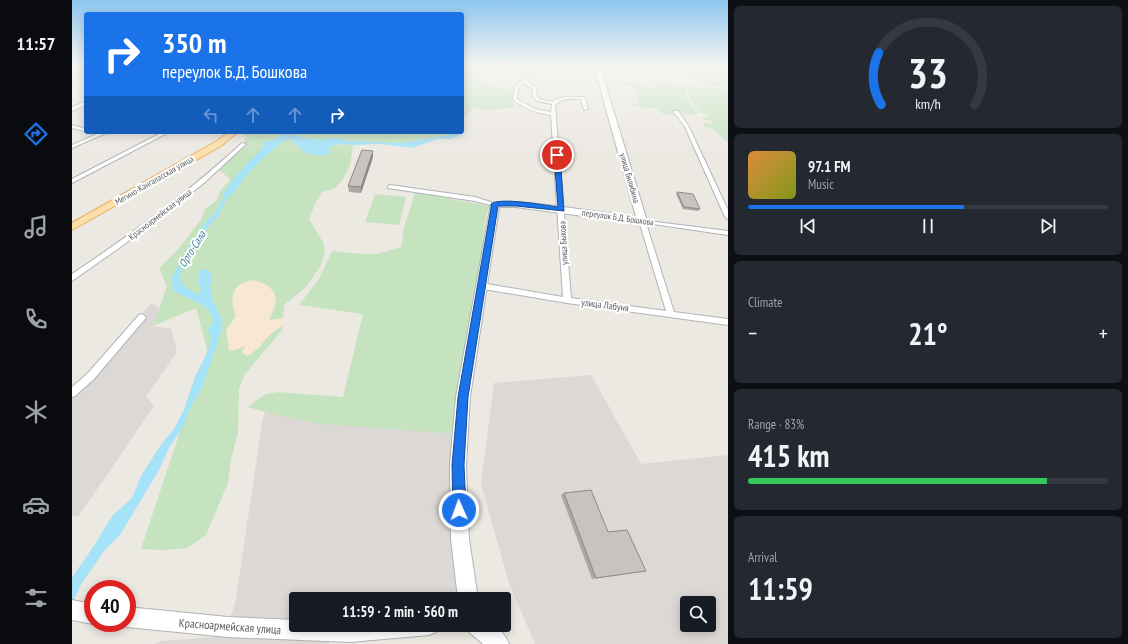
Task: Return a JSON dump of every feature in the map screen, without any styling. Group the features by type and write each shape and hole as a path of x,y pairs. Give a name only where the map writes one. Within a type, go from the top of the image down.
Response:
{"main road":[{"name":"Мегино-Кангаласская улица","path":"72,227 218,144 231,134"}],"street":[{"path":"516,96 516,99 525,107 534,111 554,114"},
{"path":"535,96 538,100 553,103 557,99 583,98 586,109"},
{"name":"улица Билибина","path":"606,96 671,314"},
{"path":"72,109 84,103"},
{"name":"улица Быкова","path":"553,103 567,300"},
{"path":"676,112 690,133 728,217"},
{"path":"72,126 84,130"},
{"path":"72,181 163,134"},
{"path":"72,147 99,135"},
{"name":"Красноармейская улица","path":"72,278 144,228 218,169 244,144"},
{"name":"переулок Б.Д. Бошкова","path":"390,187 475,199 494,204 516,204 728,233"},
{"path":"467,592 460,539 458,465 463,397 495,208 494,204"},
{"name":"улица Лабуня","path":"482,286 567,300 728,322"},
{"path":"72,393 91,376 142,317"},
{"name":"Красноармейская улица","path":"136,618 228,627 289,630"},
{"path":"484,632 499,644"}],"shaded area":[{"path":"151,303 159,308 153,326 171,329 177,352 146,397 154,406 78,517 72,516 72,389 98,363"},
{"path":"591,375 641,464 728,455 728,644 535,644 509,583 481,484 494,383"},
{"path":"265,412 300,420 459,434 468,592 289,592 289,628 228,627 236,599 262,423"},
{"path":"226,636 329,640 329,644 155,644 162,641"}],"green space":[{"path":"464,96 512,96 516,107 488,110 474,108 464,117"},
{"path":"637,96 687,96 688,101 698,114 691,115 676,112 675,116 662,114 657,109 628,105 628,103 638,105"},
{"path":"689,96 728,96 728,141 714,129 702,126 704,123 713,124 712,121 704,120 702,117 710,117 708,114 699,113"},
{"path":"243,134 450,134 404,143 337,139 321,140 287,137 303,150 302,152 321,156 331,153 328,150 336,145 353,145 350,165 343,179 334,189 322,192 309,219 324,244 325,252 320,267 306,287 284,305 282,330 245,374 239,389 238,433 231,459 228,483 206,535 187,548 163,550 141,549 207,350 196,308 153,326 167,286 159,269 179,248 200,221 205,209 217,200 220,191 231,180 218,169 244,144 246,136"},
{"path":"415,192 489,206 485,221 481,269 472,299 473,333 459,434 321,424 281,416 248,407 264,395 277,392 343,397 363,314 299,305 319,279 332,251 377,254 401,247 404,228"},
{"path":"375,194 406,197 399,225 365,222"}],"sand":[{"path":"252,280 261,282 270,287 275,295 275,305 269,320 285,319 279,328 270,334 256,350 247,356 242,352 245,346 233,351 229,350 226,330 236,316 232,298 236,288 245,282"}],"water":[{"path":"450,134 463,134 451,139 437,139 413,148 380,144 339,144 332,146 328,150 332,153 321,156 302,152 303,150 288,137 281,138 271,143 265,152 238,178 219,215 195,245 181,272 181,282 199,295 201,290 198,283 199,272 204,269 209,271 212,277 210,286 212,299 221,318 222,329 203,386 190,408 184,425 169,448 159,470 120,535 104,551 82,583 72,603 72,577 96,543 112,516 132,498 141,476 160,446 174,429 185,407 195,377 209,349 211,338 208,330 214,320 211,314 202,305 174,291 171,283 173,276 193,239 216,211 228,188 246,165 264,147 261,143 266,140 269,142 284,136 321,140 333,138 351,141 404,143"}],"building":[{"path":"362,150 373,151 361,187 348,186"},
{"path":"677,192 693,194 700,209 684,207"},
{"path":"591,490 608,532 627,530 646,571 596,578 564,493"}],"waterway":[{"name":"Орто-Сала","path":"228,194 246,169 277,142 285,136 299,138"}],"route":[{"path":"459,510 458,465 463,397 495,208 494,204 516,204 561,210 557,155"}]}
